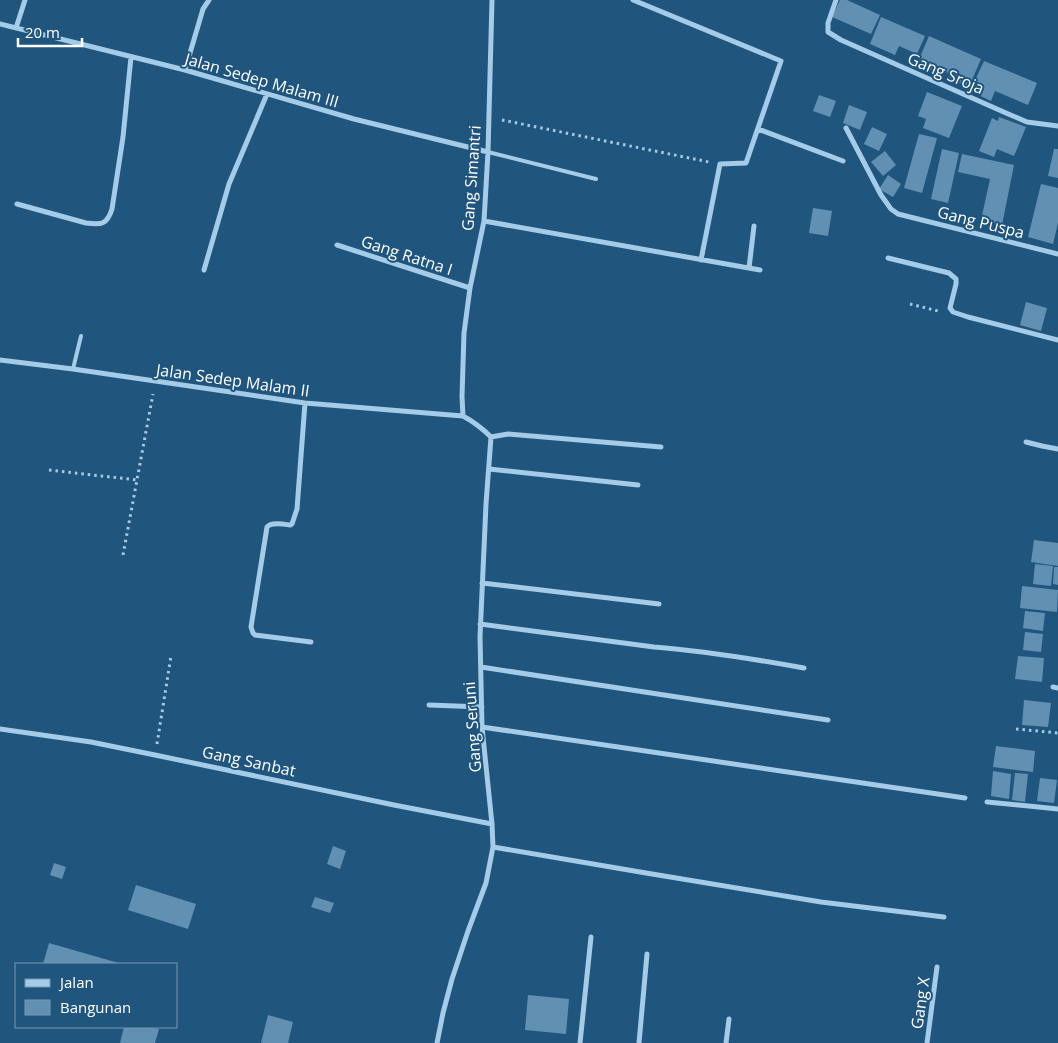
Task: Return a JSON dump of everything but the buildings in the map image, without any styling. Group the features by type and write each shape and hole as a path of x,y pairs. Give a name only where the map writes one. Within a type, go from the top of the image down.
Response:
{"street":[{"path":"16,28 25,0"},
{"path":"185,70 203,10 209,0"},
{"name":"Gang Simantri","path":"463,416 464,333 470,288 484,221 488,152 492,0"},
{"path":"632,0 781,61 746,164 720,164 701,260"},
{"name":"Gang Sroja","path":"836,0 828,23 828,32 841,40 1027,122 1058,126"},
{"name":"Jalan Sedep Malam III","path":"0,24 185,70 354,119 488,152"},
{"path":"17,204 86,223 97,224 105,222 110,217 124,138 132,57"},
{"path":"204,270 229,184 267,94"},
{"name":"Gang Puspa","path":"846,128 881,195 891,209 898,214 1058,254"},
{"path":"758,129 843,161"},
{"path":"484,221 760,270"},
{"path":"748,268 754,226"},
{"name":"Gang Ratna I","path":"337,245 470,288"},
{"path":"888,258 949,273 954,276 956,284 950,308 953,312 1058,340"},
{"name":"Jalan Sedep Malam II","path":"0,360 305,403 463,416"},
{"path":"305,403 297,509 292,524 270,524 267,527 251,628 255,635 311,642"},
{"path":"463,416 474,422 491,437 508,434 661,447"},
{"name":"Gang Seruni","path":"437,1043 452,978 486,883 494,847 482,727 480,624 491,437"},
{"path":"1026,442 1058,449"},
{"path":"489,469 638,485"},
{"path":"482,583 659,604"},
{"path":"480,624 682,649 804,668"},
{"path":"481,667 828,720"},
{"path":"429,705 482,707"},
{"path":"482,727 965,798"},
{"name":"Gang Sanbat","path":"0,729 92,742 492,824"},
{"path":"987,802 1058,810"},
{"path":"494,847 821,902 944,917"},
{"path":"580,1043 591,937"},
{"path":"638,1043 647,954"},
{"name":"Gang X","path":"927,1043 938,967"},
{"path":"726,1043 729,1019"}],"lane":[{"path":"488,152 596,179"},
{"path":"73,369 82,336"}],"path":[{"path":"488,117 720,164"},
{"path":"910,304 948,314 953,312"},
{"path":"123,555 155,382"},
{"path":"49,470 138,480"},
{"path":"155,755 171,656"},
{"path":"1016,729 1058,733"}]}
